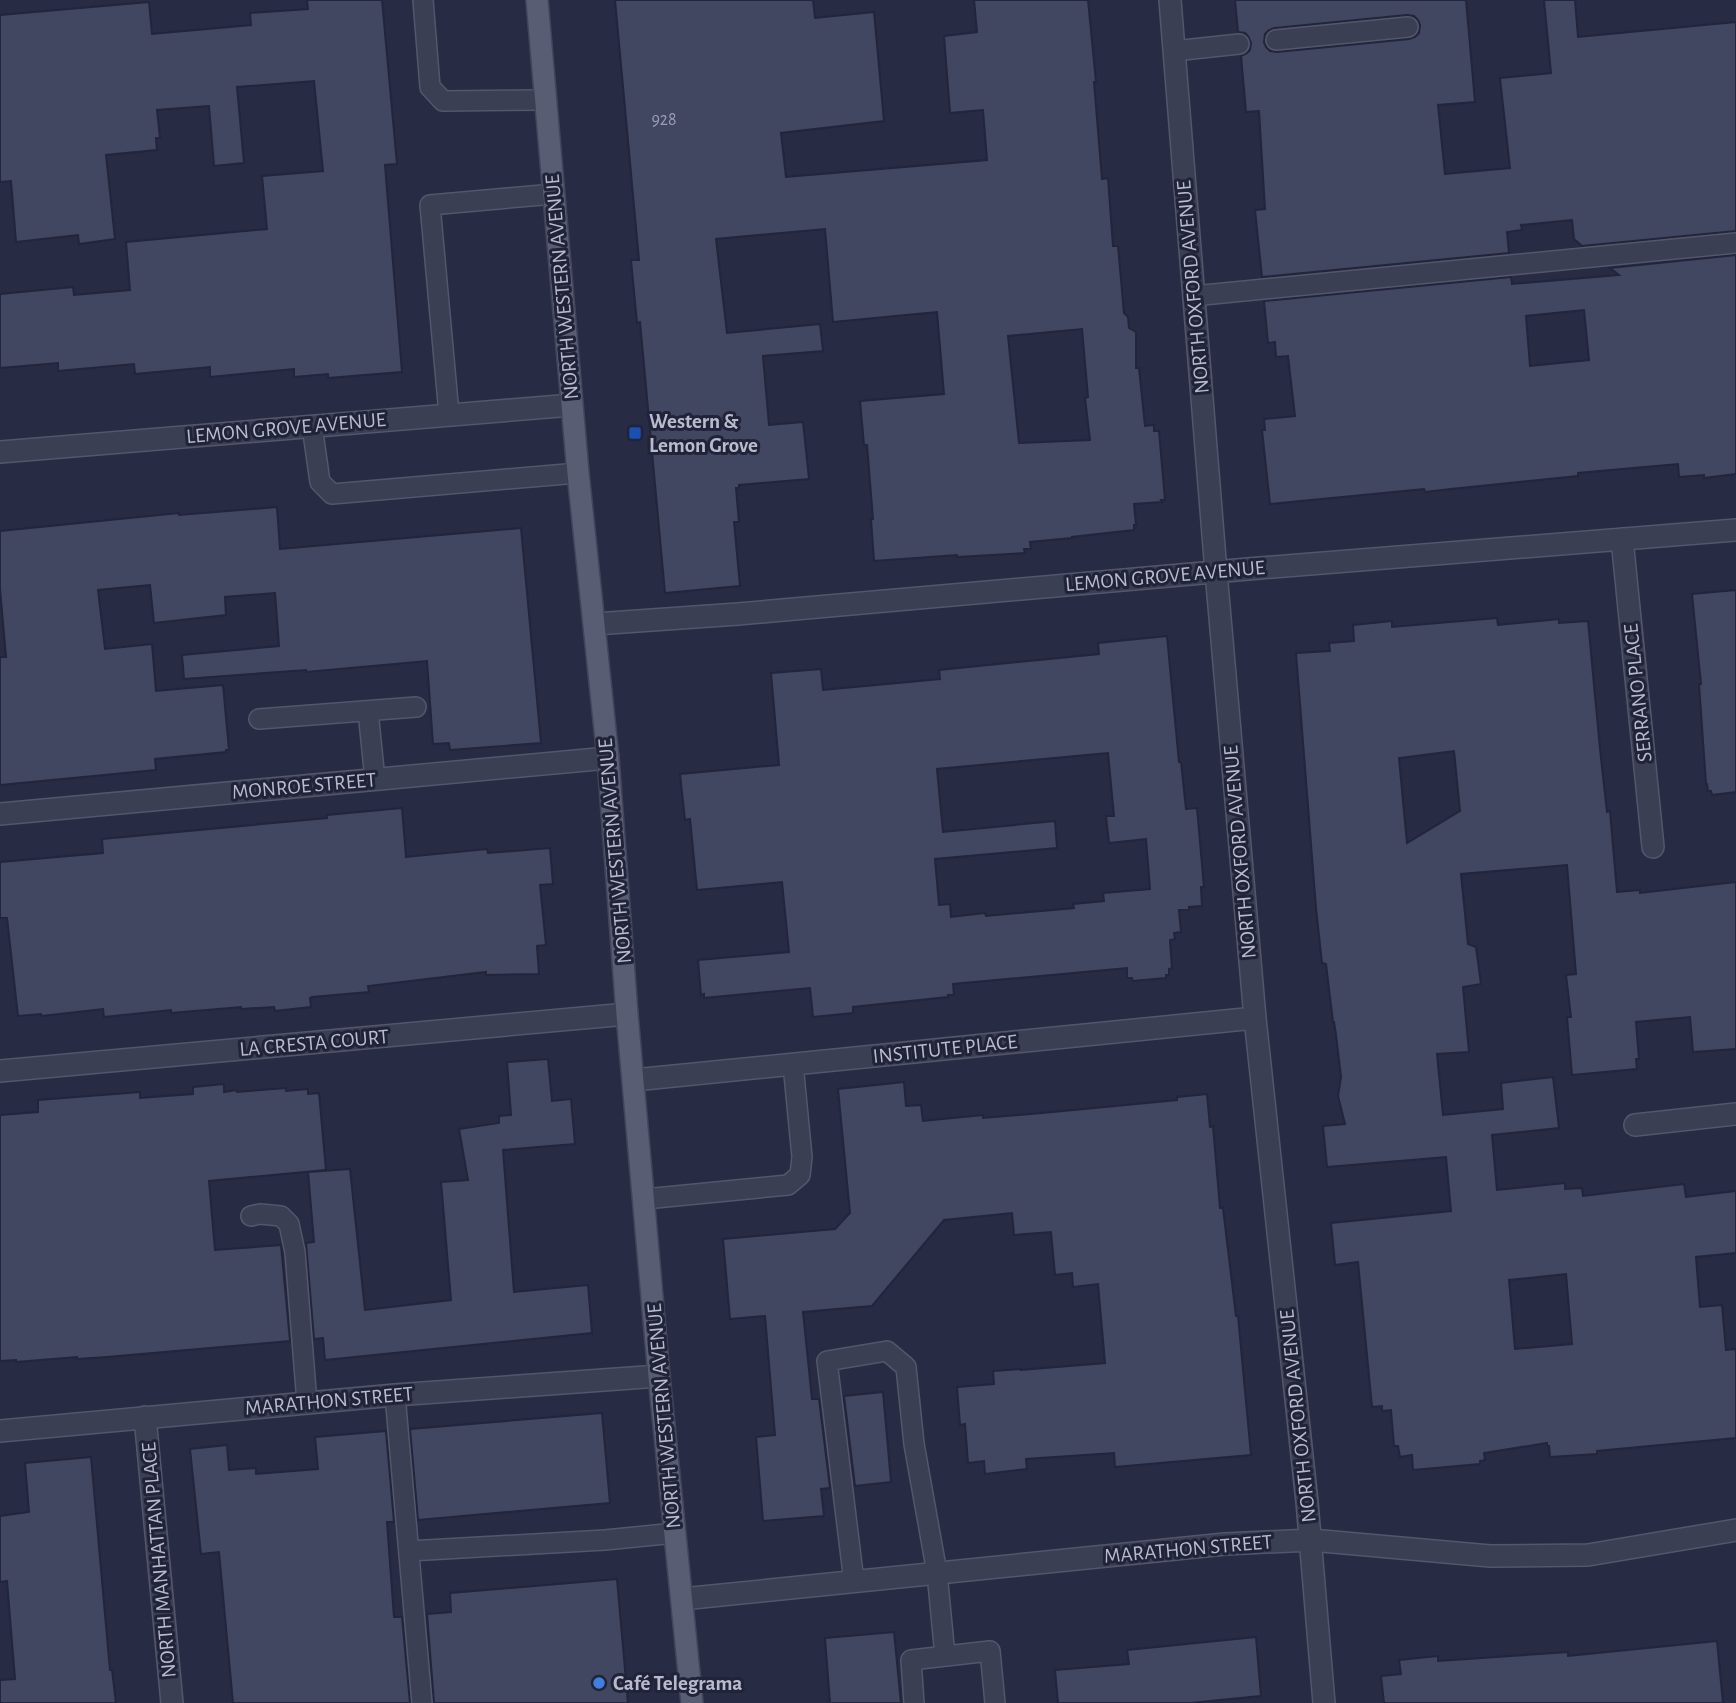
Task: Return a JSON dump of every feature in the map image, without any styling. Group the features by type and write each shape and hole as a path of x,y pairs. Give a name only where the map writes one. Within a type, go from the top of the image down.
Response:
{"main road":[{"name":"NORTH WESTERN AVENUE","path":"537,0 578,473 608,758 659,1376 692,1703"}],"street":[{"name":"NORTH OXFORD AVENUE","path":"1170,0 1255,1018 1311,1540 1324,1703"},
{"name":"LEMON GROVE AVENUE","path":"0,452 572,405"},
{"name":"LEMON GROVE AVENUE","path":"595,624 1736,530"},
{"name":"SERRANO PLACE","path":"1622,539 1653,847"},
{"name":"MONROE STREET","path":"0,814 608,758"},
{"name":"LA CRESTA COURT","path":"0,1071 628,1014"},
{"name":"INSTITUTE PLACE","path":"634,1080 1255,1018"},
{"path":"1635,1125 1736,1114"},
{"name":"MARATHON STREET","path":"0,1431 395,1395 659,1376"},
{"name":"NORTH MANHATTAN PLACE","path":"145,1417 172,1703"},
{"name":"MARATHON STREET","path":"682,1599 1225,1544 1311,1540 1490,1556 1588,1555 1736,1530"}],"lane":[{"path":"423,0 430,86 443,101 546,100"},
{"path":"1276,40 1408,27"},
{"path":"1174,51 1239,44"},
{"path":"449,414 430,205 554,194"},
{"path":"1194,296 1736,243"},
{"path":"312,426 320,482 332,494 578,473"},
{"path":"259,719 416,707"},
{"path":"368,711 375,780"},
{"path":"645,1199 788,1185 800,1175 802,1157 793,1064"},
{"path":"251,1216 281,1216 289,1224 295,1252 307,1403"},
{"path":"854,1581 827,1361 887,1351 906,1367 914,1444 937,1573 945,1656"},
{"path":"395,1395 422,1703"},
{"path":"409,1551 605,1540 675,1533"},
{"path":"914,1703 911,1660 990,1651 995,1703"}],"building":[{"path":"307,0 382,0 397,164 385,165 402,372 328,378 328,374 294,377 294,369 210,377 210,367 135,374 134,364 58,371 58,363 0,368 0,294 73,287 74,295 130,290 126,242 267,229 262,176 323,171 314,81 237,87 244,163 214,166 209,106 157,110 160,138 156,138 157,150 106,155 115,239 79,244 78,235 16,242 11,181 0,182 0,15 149,2 152,34 251,25 250,13 308,9"},
{"path":"615,0 813,0 815,18 874,12 884,121 781,133 786,177 987,160 983,110 950,113 944,36 977,32 974,0 1088,0 1102,179 1108,178 1113,246 1118,246 1124,313 1128,317 1129,328 1136,332 1136,368 1139,368 1145,426 1154,425 1154,431 1159,431 1165,500 1134,504 1134,530 1030,542 1031,549 1024,549 1025,553 874,561 867,445 864,445 860,401 944,394 937,312 833,322 825,229 716,239 727,333 820,324 823,351 763,356 769,425 803,422 809,479 739,485 739,488 736,488 739,522 734,522 740,586 665,593 640,322 637,323 631,260 639,260","holes":["1082,329 1088,397 1085,398 1090,440 1019,443 1008,336"]},
{"path":"1235,0 1466,0 1475,102 1438,105 1445,174 1510,168 1500,78 1551,73 1544,0 1575,0 1578,37 1736,22 1736,231 1582,246 1574,239 1572,220 1521,225 1522,230 1507,232 1509,253 1262,277 1255,210 1265,209 1259,111 1246,112 1241,56 1250,50 1251,43 1245,33 1238,32","holes":["1414,16 1420,25 1419,33 1409,39 1277,52 1270,51 1264,42 1265,34 1275,28"]},
{"path":"1736,255 1736,474 1704,478 1704,475 1679,477 1678,464 1425,492 1424,489 1270,504 1262,430 1265,430 1264,419 1295,416 1288,356 1276,357 1275,342 1268,343 1264,301 1511,277 1512,284 1619,275 1610,268","holes":["1584,310 1589,360 1530,366 1526,316"]},
{"path":"277,507 280,549 521,528 541,743 450,750 449,743 433,744 427,661 184,679 182,655 279,646 275,593 225,597 226,615 154,623 150,585 98,590 105,649 152,644 156,691 223,685 229,750 155,759 156,770 0,785 0,657 6,657 0,589 0,531 179,513"},
{"path":"1736,590 1736,792 1712,795 1706,784 1701,684 1692,594"},
{"path":"1497,618 1498,625 1559,619 1559,623 1588,621 1617,892 1640,890 1640,893 1736,882 1736,1049 1693,1052 1690,1017 1636,1022 1639,1059 1636,1059 1637,1069 1572,1075 1567,1017 1571,1017 1566,975 1576,974 1567,865 1461,874 1468,944 1476,947 1481,984 1463,987 1469,1052 1437,1054 1443,1115 1503,1109 1501,1083 1553,1077 1559,1128 1492,1135 1497,1190 1565,1183 1565,1189 1582,1188 1583,1196 1684,1184 1686,1197 1736,1191 1736,1253 1696,1257 1700,1307 1722,1305 1726,1350 1736,1349 1736,1438 1550,1457 1547,1443 1484,1453 1485,1460 1480,1461 1480,1464 1413,1470 1412,1455 1400,1457 1398,1446 1394,1446 1391,1410 1382,1411 1382,1406 1372,1407 1358,1262 1335,1265 1331,1223 1451,1211 1446,1157 1327,1167 1323,1126 1345,1124 1338,1096 1341,1077 1326,964 1322,963 1316,908 1296,653 1330,651 1329,643 1354,641 1353,625 1392,621 1392,627","holes":["1454,751 1460,811 1407,843 1399,758","1566,1274 1572,1344 1515,1349 1509,1280"]},
{"path":"1167,636 1179,762 1186,809 1197,808 1204,887 1201,887 1202,906 1179,910 1181,932 1174,933 1175,939 1170,940 1172,968 1166,978 1133,981 1132,978 1127,978 1127,968 953,984 954,995 948,997 853,1007 853,1013 813,1017 810,988 704,998 704,994 701,995 698,960 789,952 782,882 697,890 690,819 685,820 680,774 779,765 771,673 821,669 823,690 940,679 939,670 1099,654 1098,643","holes":["1108,753 1114,816 1106,816 1109,843 1146,839 1150,889 1103,893 1104,901 1073,904 1074,908 986,916 985,913 951,917 950,904 939,905 935,859 1057,848 1055,821 943,832 937,769"]},
{"path":"402,808 406,857 487,849 488,853 550,848 553,884 540,885 546,945 537,946 539,974 486,975 486,972 368,986 369,992 312,997 311,1007 275,1011 274,1007 241,1007 171,1013 171,1010 104,1017 103,1009 18,1016 7,918 0,918 0,862 103,853 102,839 327,818 327,815"},
{"path":"548,1059 552,1101 571,1099 575,1144 503,1150 514,1292 588,1285 592,1333 325,1360 323,1338 314,1339 306,1243 314,1242 308,1172 350,1169 365,1310 451,1300 441,1182 468,1180 459,1129 499,1123 499,1116 511,1115 507,1062"},
{"path":"904,1082 906,1106 921,1105 923,1121 1042,1113 1177,1100 1177,1097 1207,1094 1210,1127 1213,1126 1220,1208 1223,1208 1238,1316 1251,1455 1115,1467 1114,1453 1026,1459 1027,1469 985,1474 984,1461 968,1463 965,1424 960,1425 957,1387 994,1384 993,1371 1105,1363 1098,1284 1073,1287 1072,1273 1055,1275 1051,1232 1014,1235 1012,1213 944,1220 872,1306 803,1312 812,1399 819,1399 830,1488 821,1489 824,1516 763,1521 756,1437 775,1435 765,1316 730,1319 723,1239 835,1229 850,1213 838,1089"},
{"path":"224,1084 224,1092 286,1088 286,1091 308,1089 308,1094 319,1093 326,1170 209,1181 215,1250 281,1245 290,1341 107,1357 0,1361 0,1115 38,1112 38,1100 140,1092 140,1098 193,1094 193,1087"},
{"path":"883,1392 891,1482 855,1486 844,1396"},
{"path":"602,1413 610,1503 418,1520 410,1429"},
{"path":"386,1431 394,1522 387,1522 394,1617 402,1617 410,1703 233,1703 219,1552 201,1554 190,1449 227,1445 229,1470 256,1468 256,1474 318,1469 315,1437"},
{"path":"91,1457 110,1670 116,1703 0,1703 0,1680 15,1679 7,1581 0,1582 0,1516 29,1512 25,1463"},
{"path":"617,1579 628,1703 434,1703 427,1614 451,1612 450,1593"},
{"path":"894,1632 901,1703 830,1703 825,1638"},
{"path":"1256,1637 1261,1696 1190,1703 1058,1703 1055,1670 1129,1664 1127,1650"},
{"path":"1717,1641 1723,1703 1384,1703 1381,1676 1401,1674 1399,1660 1438,1656 1438,1661 1568,1652 1568,1656"}],"place":[{"name":"Western & Lemon Grove","path":"635,433"},
{"name":"Café Telegrama","path":"599,1683"}]}
